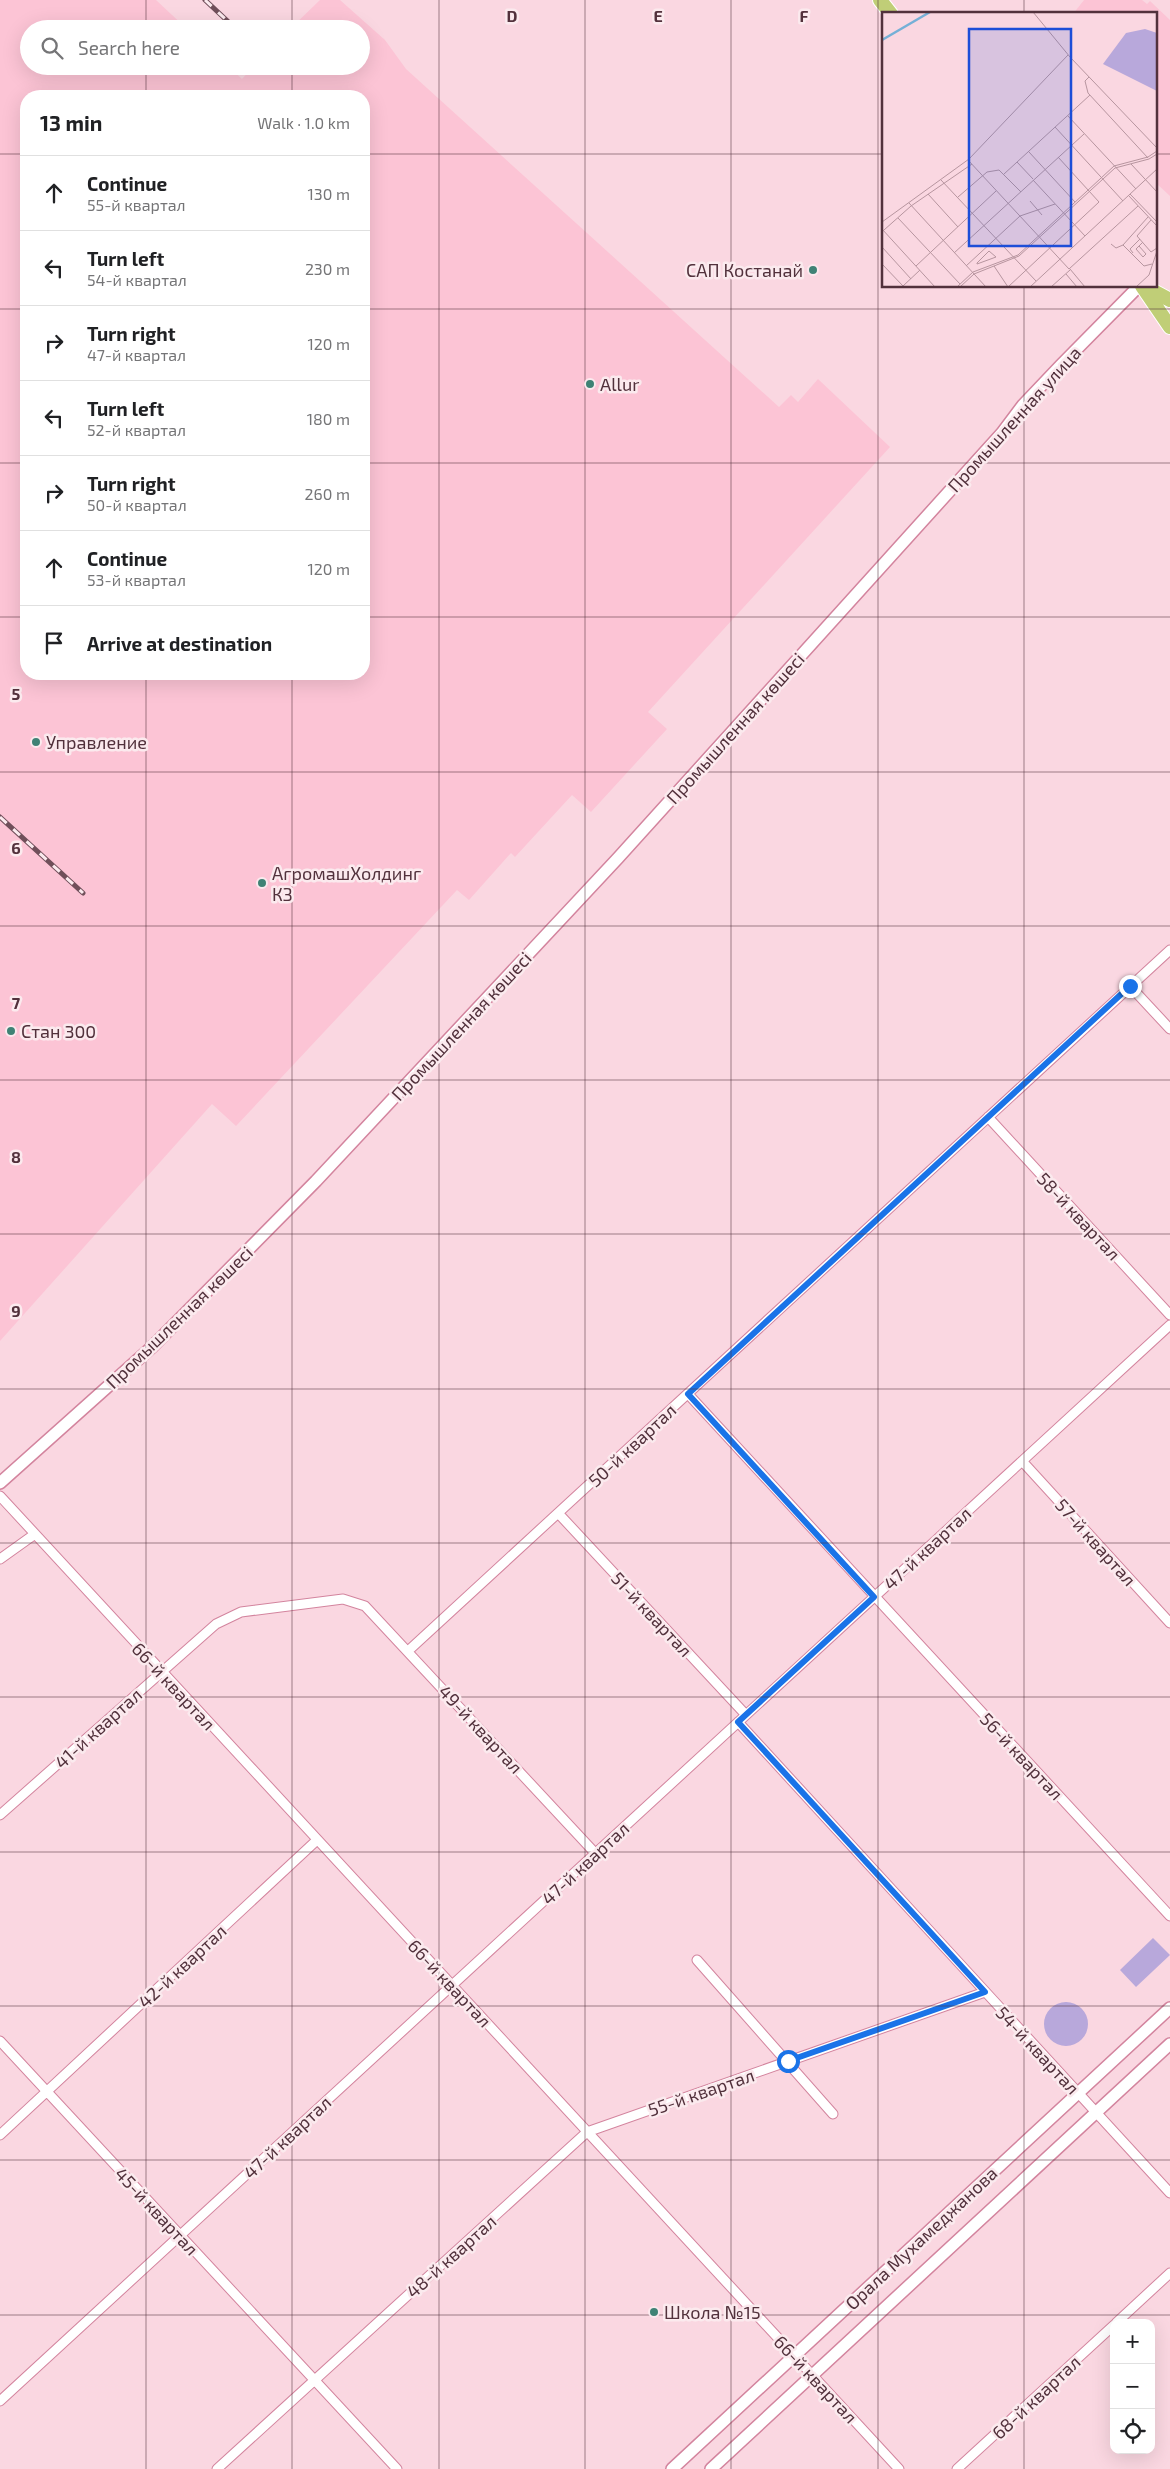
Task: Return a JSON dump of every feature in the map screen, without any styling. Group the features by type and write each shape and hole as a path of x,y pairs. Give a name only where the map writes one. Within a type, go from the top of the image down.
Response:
{"main road":[{"path":"880,0 889,12"},
{"path":"1143,288 1162,319 1170,327"},
{"path":"1146,288 1170,300"}],"street":[{"name":"Промышленная улица","path":"892,555 1002,433 1024,405 1140,288"},
{"name":"Промышленная көшесі","path":"4,1480 152,1347 316,1181 618,858 892,555"},
{"name":"50-й квартал","path":"408,1651 1170,950"},
{"path":"1130,986 1170,1029"},
{"name":"58-й квартал","path":"988,1117 1170,1315"},
{"name":"47-й квартал","path":"0,2401 1170,1325"},
{"name":"56-й квартал","path":"688,1394 1170,1916"},
{"name":"57-й квартал","path":"1022,1461 1170,1623"},
{"name":"66-й квартал","path":"0,1496 900,2469"},
{"name":"51-й квартал","path":"558,1514 746,1715"},
{"path":"0,1558 35,1534"},
{"name":"41-й квартал","path":"0,1816 216,1624 241,1612 343,1599 365,1606"},
{"name":"49-й квартал","path":"365,1606 595,1853"},
{"name":"54-й квартал","path":"738,1722 1170,2193"},
{"name":"42-й квартал","path":"0,2135 317,1840"},
{"path":"697,1960 833,2114"},
{"name":"55-й квартал","path":"587,2132 985,1992"},
{"name":"Орала Мухамеджанова","path":"672,2469 1170,2008"},
{"name":"45-й квартал","path":"0,2041 397,2469"},
{"name":"Орала Мухамеджанова","path":"711,2469 1170,2044"},
{"name":"48-й квартал","path":"314,2380 587,2132"},
{"name":"68-й квартал","path":"1120,2319 1170,2273"},
{"name":"68-й квартал","path":"958,2469 1110,2329"},
{"path":"217,2469 314,2380"}],"shaded area":[{"path":"0,0 156,0 177,20 20,20 20,75 238,75 242,79 246,75 370,75 370,27 385,40 406,69 779,407 791,395 798,402 818,379 890,447 648,712 667,729 591,812 572,795 515,857 511,853 469,900 457,890 236,1126 212,1104 0,1341"},
{"path":"320,0 340,0 362,20 299,20"},
{"path":"1084,0 1142,0 1147,4 1150,1 1170,20 1170,196 1158,185 1158,12 1075,12"},
{"path":"1153,1938 1170,1955 1136,1987 1120,1970"},
{"path":"1062,2002 1070,2002 1082,2008 1088,2024 1082,2040 1070,2046 1062,2046 1050,2040 1044,2028 1044,2020 1050,2008"}],"railway":[{"path":"205,0 226,20"},
{"path":"0,817 83,893"}],"place":[{"name":"САП Костанай","path":"813,270"},
{"name":"Allur","path":"590,384"},
{"name":"Управление","path":"36,742"},
{"name":"АгромашХолдинг КЗ","path":"262,883"},
{"name":"Стан 300","path":"11,1031"},
{"name":"Школа №15","path":"654,2312"}],"route":[{"path":"788,2061 985,1992 738,1722 874,1597 688,1394 1130,986"}]}
